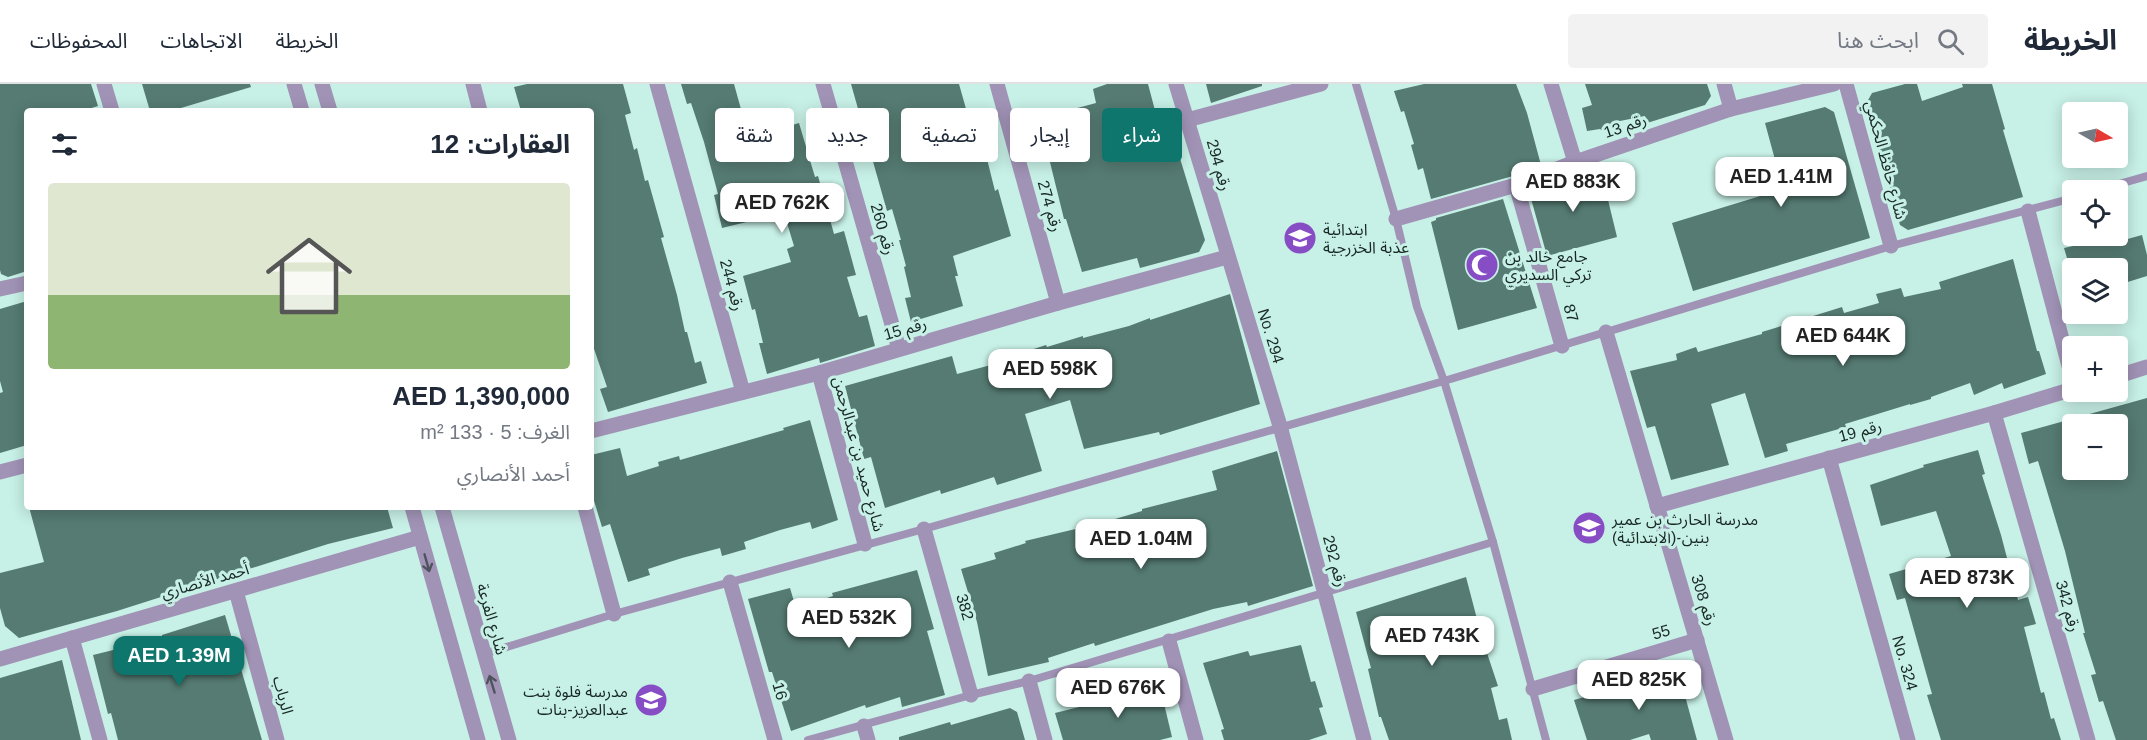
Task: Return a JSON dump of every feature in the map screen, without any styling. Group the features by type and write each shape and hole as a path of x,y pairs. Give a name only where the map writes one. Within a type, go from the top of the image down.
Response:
{"street":[{"path":"104,84 111,108"},
{"path":"294,84 301,108"},
{"path":"322,84 329,108"},
{"path":"473,84 479,108"},
{"name":"رقم 244","path":"657,84 742,392"},
{"name":"رقم 260","path":"824,84 899,349"},
{"name":"رقم 274","path":"997,84 1058,303"},
{"name":"رقم 294","path":"1176,84 1227,257"},
{"path":"1187,120 1321,84"},
{"path":"1551,84 1575,162"},
{"path":"1724,84 1731,109"},
{"name":"رقم 13","path":"1396,219 1516,184 1731,109 1834,84"},
{"name":"شارع حافظ الحكمي","path":"1846,84 1891,246"},
{"name":"87","path":"1516,184 1562,346"},
{"path":"2028,211 2062,339"},
{"name":"رقم 15","path":"594,430 819,373 1058,303 1227,257"},
{"name":"No. 294","path":"1227,257 1280,426"},
{"path":"0,289 24,283"},
{"name":"رقم 308","path":"1606,332 1726,740"},
{"path":"2128,373 2147,367"},
{"name":"شارع حميد بن عبدالرحمن","path":"819,373 865,544"},
{"name":"رقم 19","path":"1657,506 2062,392"},
{"name":"رقم 342","path":"1994,413 2088,740"},
{"name":"رقم 292","path":"1280,426 1364,740"},
{"name":"No. 324","path":"1829,458 1908,740"},
{"path":"0,472 24,466"},
{"path":"413,510 478,740"},
{"name":"شارع الفرعة","path":"443,510 509,740"},
{"path":"586,510 614,614"},
{"name":"382","path":"924,530 971,695"},
{"name":"أحمد الأنصاري","path":"0,659 420,537"},
{"name":"16","path":"730,582 775,740"},
{"name":"الرباب","path":"236,591 277,740"},
{"path":"72,638 100,740"},
{"name":"55","path":"1533,689 1697,640"},
{"path":"1169,641 1196,740"},
{"path":"1029,681 1045,740"}],"lane":[{"path":"1356,84 1396,219 1417,307 1444,381 1493,542 1546,740"},
{"path":"2128,181 2147,176"},
{"path":"484,654 614,614 865,544 924,530 1280,426 1444,381 1891,246 2062,201"},
{"path":"808,740 866,733 971,695 1169,641 1493,542"}],"building":[{"path":"0,84 91,84 98,106 92,108 24,108 24,272 8,277 1,274"},
{"path":"142,84 250,84 251,87 181,108 149,108"},
{"path":"527,84 623,84 631,113 625,115 634,150 637,148 645,181 648,180 664,237 661,238 685,332 687,332 695,363 701,361 707,383 608,412 600,389 607,387 594,349 594,108 520,108 514,87"},
{"path":"681,84 734,84 741,108 715,108 715,162 794,162 794,124 799,123 806,147 806,162 811,162 815,177 818,176 834,234 844,231 856,275 847,277 859,317 867,315 875,346 820,363 819,358 767,374 759,343 763,343 755,309 752,310 743,276 791,262 787,249 794,246 784,213 722,228 714,195 718,194 704,142 691,103 687,104"},
{"path":"851,84 959,84 966,108 901,108 901,162 988,162 1011,236 953,256 958,276 955,276 963,306 911,322 905,298 911,297 899,240 901,240 892,209 887,211 873,162 889,162 889,108 858,108"},
{"path":"1107,84 1148,84 1154,108 1102,108 1102,162 1181,162 1205,240 1199,252 1140,268 1137,258 1082,272 1066,219 1064,219 1050,162 1090,162 1090,108 1077,108 1096,103 1093,89"},
{"path":"1206,84 1262,84 1262,86 1211,103"},
{"path":"1424,84 1516,84 1527,113 1541,165 1513,176 1431,199 1423,168 1418,170 1411,145 1414,144 1404,111 1401,112 1394,91"},
{"path":"1585,84 1707,84 1711,96 1705,105 1647,123 1645,116 1620,121 1605,132 1600,129 1587,131 1582,108 1592,105"},
{"path":"1905,84 1917,84 1922,101 1963,87 1962,84 1992,84 2023,197 1908,230 1900,225 1867,102 1872,93"},
{"path":"1825,107 1834,112 1870,238 1693,291 1672,223 1783,189 1765,123"},
{"path":"1601,171 1617,237 1547,256 1530,195 1537,187"},
{"name":"جامع خالد بن تركي السديري","path":"1503,199 1537,308 1458,330 1431,222 1436,218"},
{"path":"2142,235 2147,255 2147,276 2128,282 2128,258 2067,258 2064,248 2128,246 2128,239"},
{"path":"2013,259 2037,351 2039,351 2046,374 2004,389 2002,383 1974,395 1970,383 1931,397 1931,399 1786,444 1788,451 1765,458 1745,393 1711,404 1729,465 1671,480 1655,426 1647,428 1630,371 1677,360 1676,354 1696,347 1698,352 1762,334 1762,332 1842,307 1844,313 1879,303 1876,294 1901,288 1904,297 1941,289 1939,282"},
{"path":"1230,294 1260,404 1160,435 1159,432 1084,449 1070,400 1025,414 1042,471 997,485 994,477 941,494 940,490 885,508 871,457 864,459 845,386 952,356 957,374 991,365 991,363 1046,345 1047,347 1129,326"},
{"path":"24,302 24,446 0,453 0,393 3,392 0,381 0,309"},
{"path":"2147,398 2147,740 2116,740 2103,701 2099,702 2091,675 2096,674 2083,633 2085,633 2065,551 2038,461 2029,464 2021,433 2062,422 2062,480 2128,480 2128,414 2089,414"},
{"path":"810,420 838,520 812,529 810,522 780,530 744,542 746,549 722,556 720,548 682,558 648,569 650,575 628,582 610,524 602,527 594,501 594,454 620,448 627,476 659,466 658,462 679,456 680,460 784,430 783,428"},
{"path":"1978,450 1985,474 1982,475 2018,600 2028,597 2036,624 2024,627 2041,693 2044,692 2051,719 2054,718 2061,740 1941,740 1927,695 1932,694 1905,598 1897,600 1889,574 1951,556 1936,511 1881,526 1870,485 1924,467 1923,465"},
{"path":"1277,451 1313,586 1248,606 1247,602 1213,609 1095,646 1094,643 1048,658 1049,662 988,676 977,622 961,569 996,559 994,553 1026,543 1025,541 1105,522 1142,511 1142,509 1217,490 1212,471"},
{"path":"30,510 388,510 393,528 328,544 117,611 19,638 5,626 0,608 0,573 44,562"},
{"path":"917,570 934,629 927,631 945,695 902,707 900,697 866,708 865,705 791,731 772,672 769,672 748,599 790,588 796,608 833,596 832,593"},
{"path":"1466,577 1482,638 1498,686 1491,688 1499,720 1507,718 1512,740 1389,740 1381,717 1379,717 1368,669 1371,668 1356,612"},
{"path":"225,615 262,740 118,740 111,713 108,714 93,655 162,638 162,635"},
{"path":"1301,645 1311,682 1315,681 1323,707 1319,708 1327,734 1309,740 1224,740 1221,730 1224,729 1203,663 1248,651 1250,656"},
{"path":"62,660 81,740 0,740 0,678"},
{"path":"1678,670 1697,740 1651,740 1649,734 1630,740 1587,740 1574,700"},
{"path":"1160,687 1172,737 1160,740 1063,740 1055,713"},
{"path":"1010,708 1017,712 1025,740 899,740 899,737 950,722 951,725"}],"place":[{"name":"ابتدائية عذبة الخزرجية","path":"1300,238"},
{"name":"جامع خالد بن تركي السديري","path":"1482,265"},
{"name":"مدرسة الحارث بن عمير (الابتدائية)-بنين","path":"1589,528"},
{"name":"مدرسة فلوة بنت عبدالعزيز-بنات","path":"651,700"}]}
